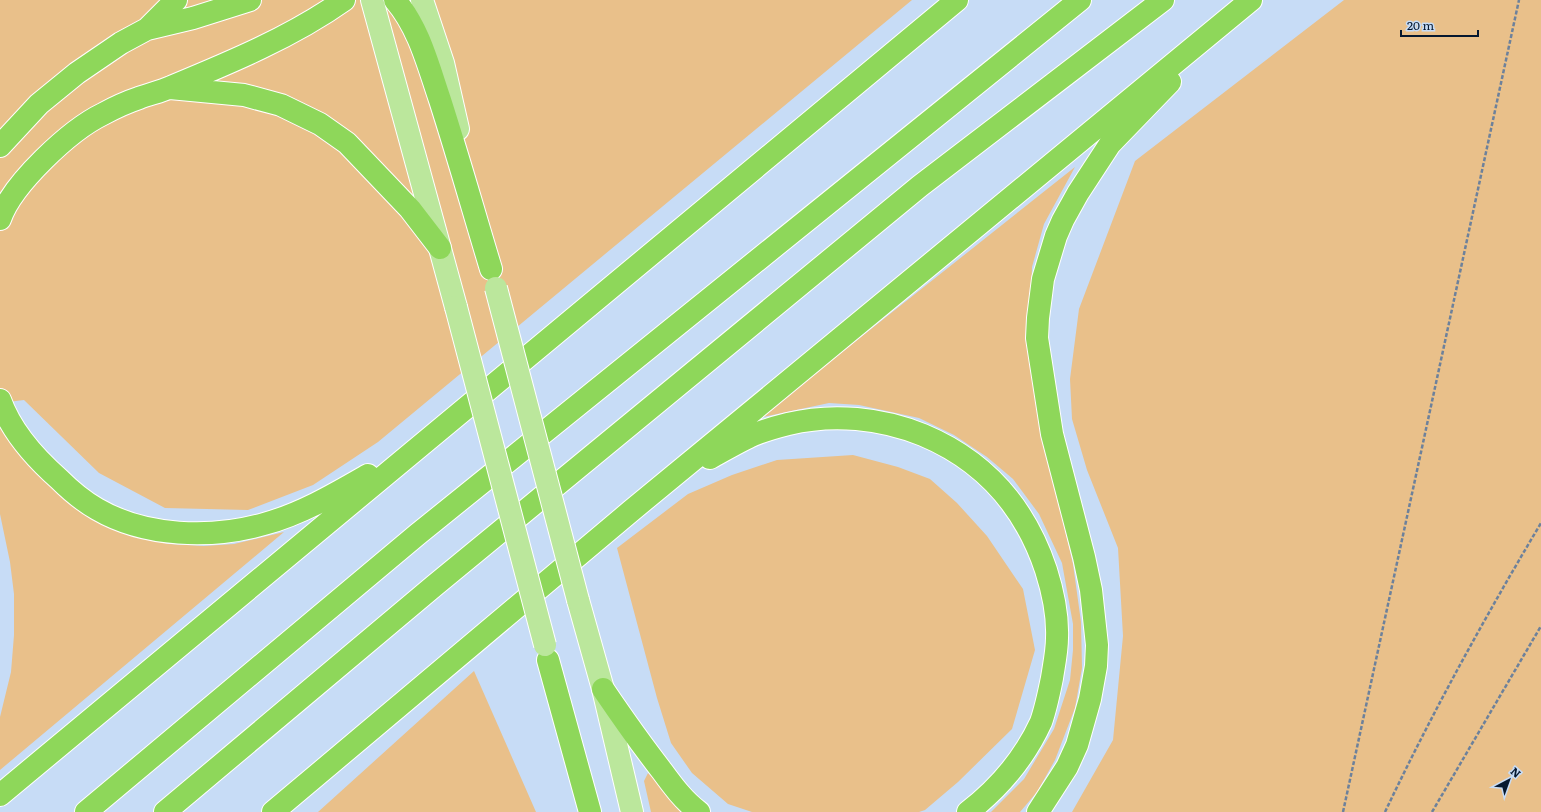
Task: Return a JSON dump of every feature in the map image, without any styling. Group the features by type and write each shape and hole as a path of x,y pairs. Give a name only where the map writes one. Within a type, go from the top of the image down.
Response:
{"highway":[{"path":"0,146 39,104 99,57 147,29 176,0"},
{"path":"147,29 193,18 250,0"},
{"path":"0,219 19,187 44,159 71,135 101,115 137,98 169,88 296,30 344,0"},
{"path":"395,0 406,13 425,55 454,145 493,279"},
{"path":"0,795 957,0"},
{"path":"86,812 418,534 1080,0"},
{"path":"165,812 440,581 920,186 1163,0"},
{"path":"273,812 631,511 1250,1"},
{"path":"1038,812 1067,767 1077,745 1090,699 1096,666 1097,645 1092,590 1052,434 1037,338 1038,312 1043,279 1063,220 1078,193 1110,144 1250,1"},
{"path":"169,88 244,95 281,105 320,124 347,143 410,209 440,248"},
{"path":"0,400 22,442 42,464 67,487 96,509 130,524 160,532 222,533 264,524 310,507 410,453"},
{"path":"631,511 691,469 750,436 789,424 821,419 862,419 882,421 903,427 947,446 970,461 989,477 1012,503 1034,538 1050,585 1056,612 1057,637 1049,693 1041,720 1033,737 1022,757 1006,776 989,794 968,812"},
{"path":"546,652 590,812"},
{"path":"603,689 643,747 676,789 690,805 699,812"}],"main road":[{"path":"372,0 456,307 546,652 580,812"},
{"path":"422,0 443,63 493,279 603,689 632,812"}],"path":[{"path":"1343,812 1518,0"},
{"path":"1385,812 1406,768 1498,595 1541,523"},
{"path":"1432,812 1541,626"}],"shaded area":[{"path":"0,0 912,0 378,442 313,485 248,510 165,508 99,473 24,400 0,403"},
{"path":"1344,0 1541,0 1541,812 1072,812 1113,740 1123,636 1118,548 1087,470 1072,419 1070,379 1079,309 1135,161"},
{"path":"1075,167 1044,224 1032,267 1030,341 1038,415 1073,564 1081,622 1082,668 1075,708 1055,760 1037,792 1020,812 991,812 1024,779 1054,729 1070,680 1073,650 1073,624 1062,563 1039,514 1013,479 987,457 954,435 919,418 859,405 829,403 759,418"},
{"path":"0,423 135,536 169,544 204,546 234,544 284,532 0,770 0,717 11,672 14,635 14,594 10,562 0,514"},
{"path":"853,455 898,467 930,479 957,503 987,536 1023,589 1035,650 1012,729 958,782 925,810 919,812 752,812 728,804 692,773 671,743 657,698 617,548 688,494 732,475 777,460"},
{"path":"474,671 536,812 318,812"},
{"path":"648,773 689,812 651,812 644,781"}]}
